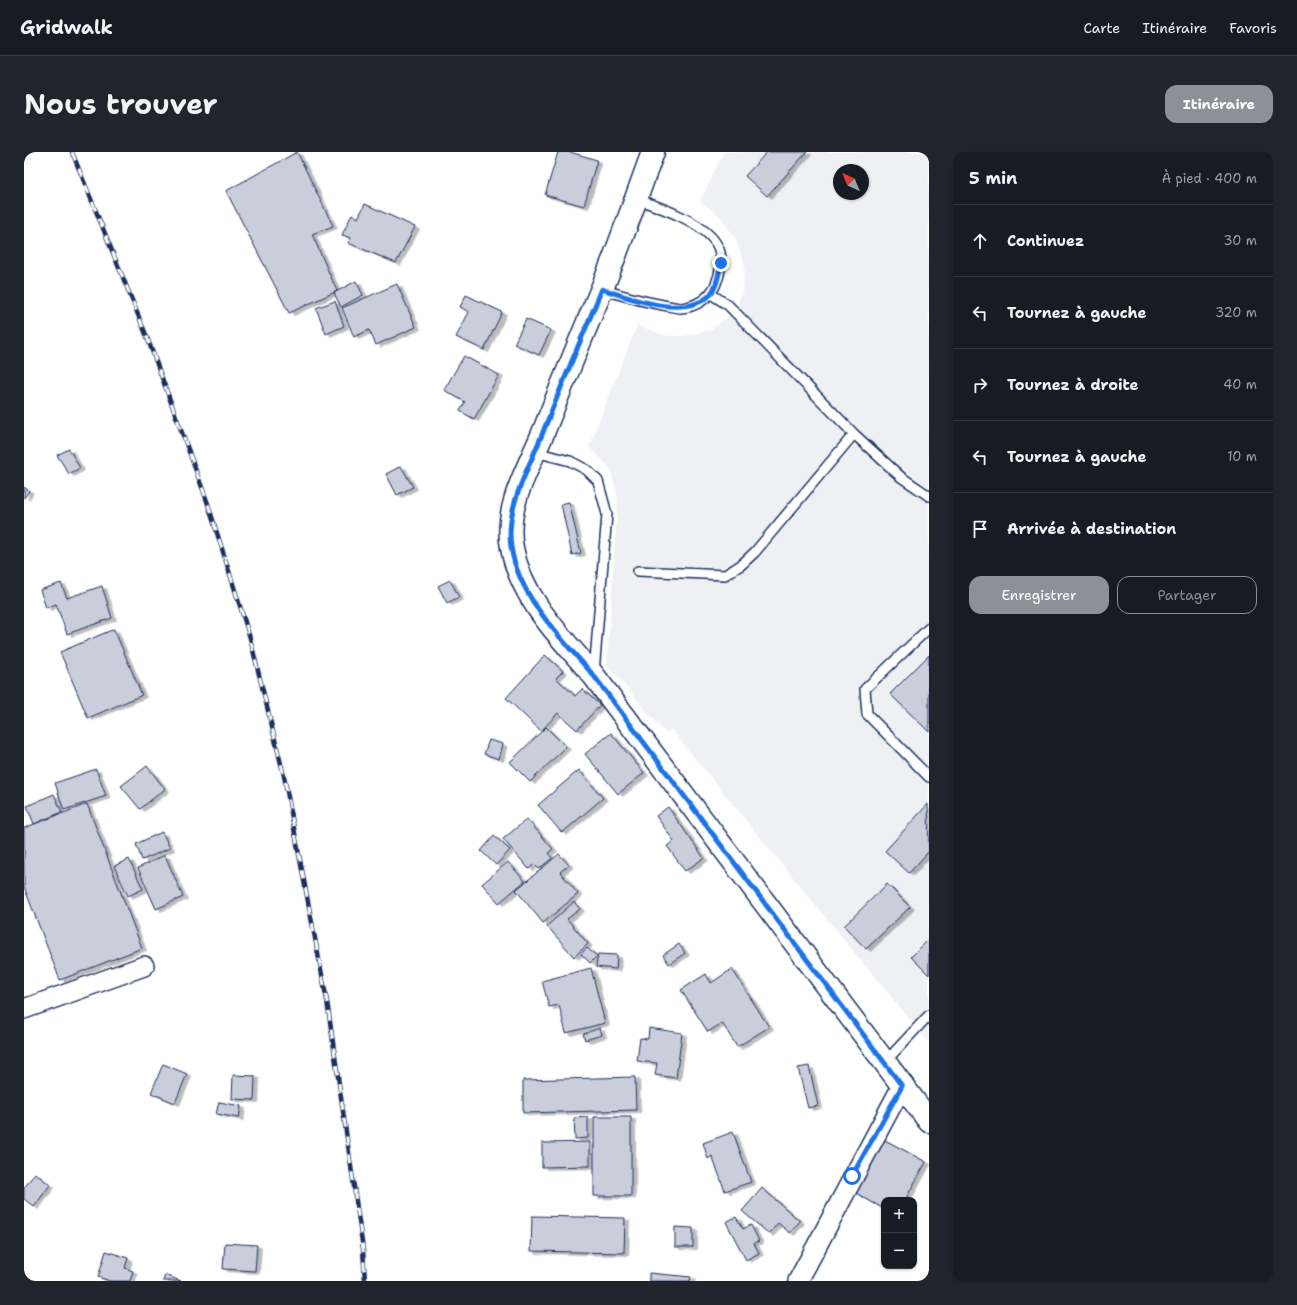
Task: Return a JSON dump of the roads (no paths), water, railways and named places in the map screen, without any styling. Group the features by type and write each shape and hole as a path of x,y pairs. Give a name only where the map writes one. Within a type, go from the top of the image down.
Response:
{"street":[{"path":"653,152 602,289 535,452 519,487 511,519 511,547 518,572 530,595 548,622 594,676 929,1121"},
{"path":"24,1009 144,966"},
{"path":"798,1281 902,1086"}],"lane":[{"path":"602,289 628,298 681,308 699,303 711,294 721,263 718,247 706,233 686,219 636,199"},
{"path":"711,294 728,305 854,434 901,477 929,496"},
{"path":"638,571 725,575 742,565 755,552 854,434"},
{"path":"535,452 570,462 587,470 598,481 607,514 594,676"},
{"path":"929,628 865,689 867,714 929,776"},
{"path":"884,1062 929,1015"}],"railway":[{"path":"72,152 147,337 207,501 250,638 284,776 327,1001 363,1249 365,1281"}]}
